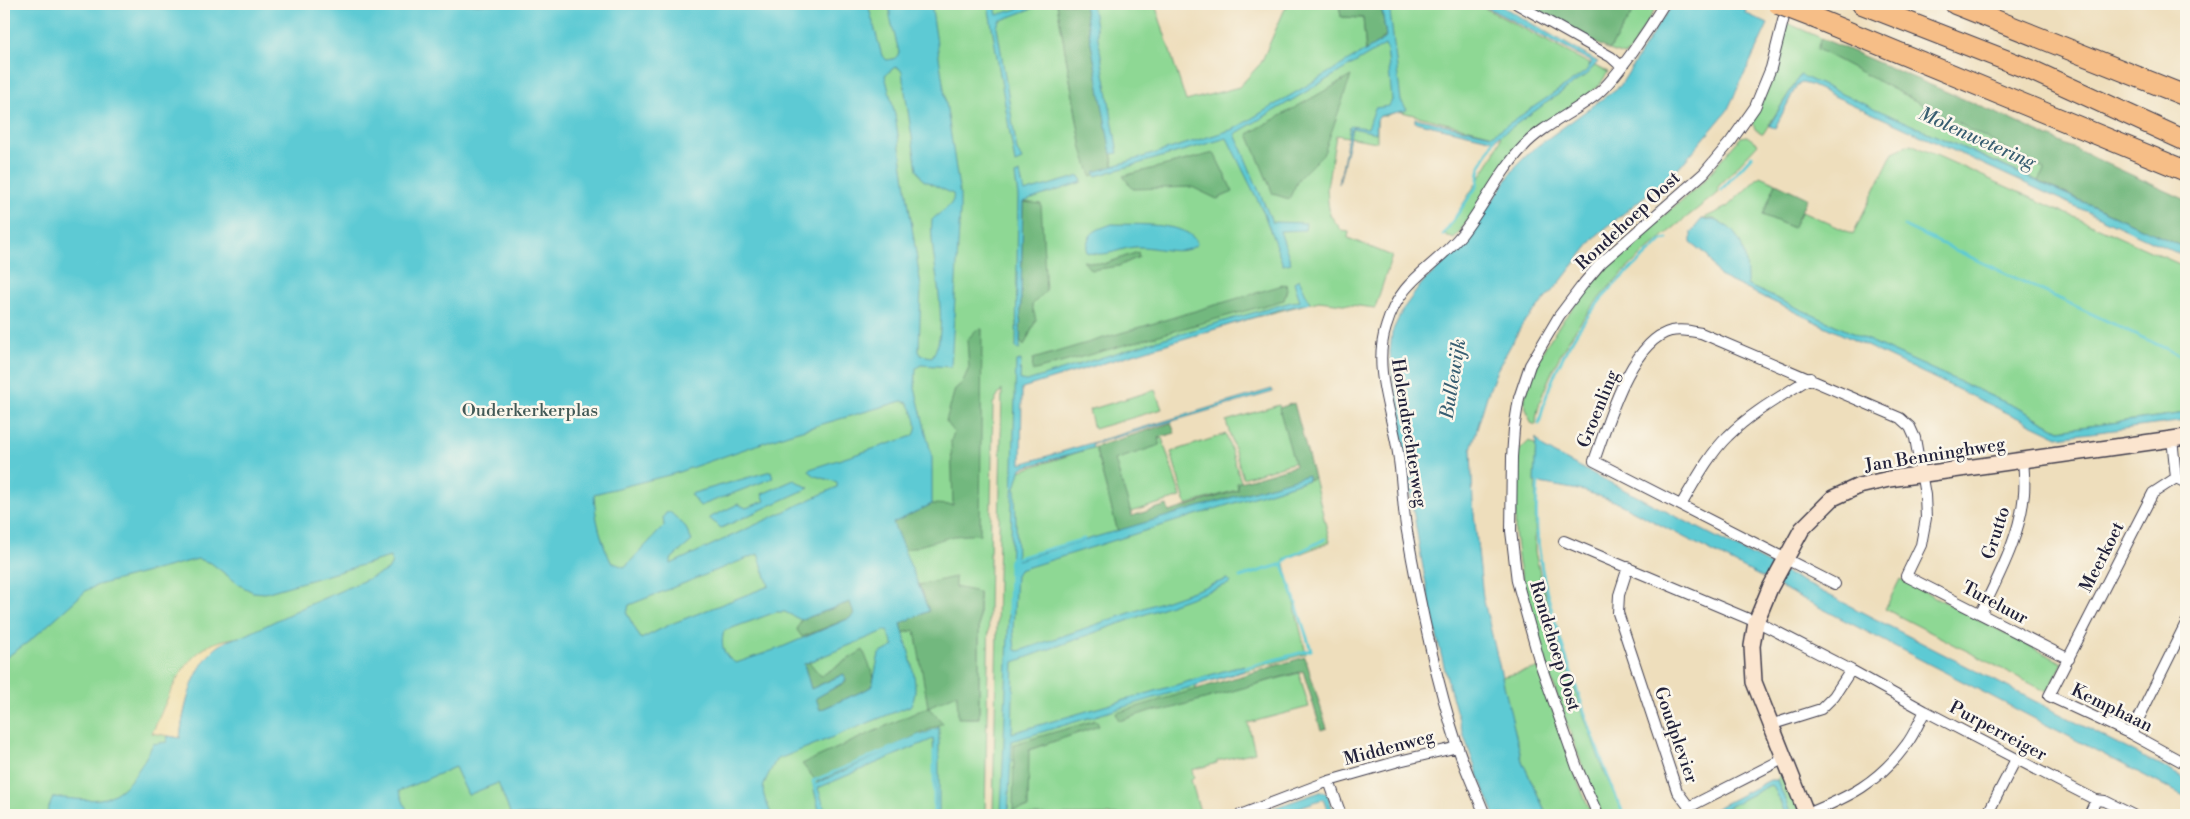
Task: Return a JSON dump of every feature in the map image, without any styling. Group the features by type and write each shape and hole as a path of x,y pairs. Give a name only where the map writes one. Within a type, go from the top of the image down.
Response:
{"highway":[{"path":"1778,4 2186,171"},
{"path":"1862,4 2031,70 2186,141"},
{"path":"1955,4 2186,96"}],"street":[{"path":"1517,4 1611,56 1621,66"},
{"name":"Holendrechterweg","path":"1485,815 1458,747 1438,683 1421,606 1406,522 1398,448 1382,376 1381,342 1397,298 1412,280 1461,235 1500,175 1525,144 1597,94 1621,66 1664,4"},
{"name":"Rondehoep Oost","path":"1598,815 1578,770 1540,663 1517,581 1511,531 1511,484 1514,429 1519,398 1530,365 1559,316 1595,270 1704,173 1732,140 1755,108 1771,68 1787,4"},
{"name":"Groenling","path":"1835,584 1784,561 1594,461 1623,383 1633,365 1651,343 1669,332 1683,330 1692,332 1810,378 1900,418 1910,427 1915,438 1926,495 1926,518 1921,545 1906,576"},
{"path":"1680,505 1695,480 1727,436 1759,410 1810,378"},
{"path":"2179,437 2176,478 2186,483"},
{"name":"Jan Benninghweg","path":"1807,814 1754,682 1752,646 1756,622 1770,588 1802,528 1833,498 1859,486 1922,474 2179,437"},
{"name":"Grutto","path":"1981,613 2018,528 2024,493 2023,460"},
{"name":"Meerkoet","path":"2049,696 2153,493 2176,478"},
{"path":"1564,541 1756,622 1852,670 1834,696 1820,709 1770,724"},
{"name":"Goudplevier","path":"1628,567 1619,596 1618,613 1676,791 1689,807 1785,758"},
{"name":"Tureluur","path":"1906,576 2069,659"},
{"path":"2131,734 2186,623"},
{"name":"Purperreiger","path":"1852,670 2016,759 2096,800 2105,801 2133,815"},
{"name":"Kemphaan","path":"2049,696 2131,734 2186,764"},
{"path":"1807,814 1847,798 1871,782 1907,745 1925,711"},
{"name":"Middenweg","path":"1240,815 1329,781 1458,747"},
{"path":"1987,815 2016,759"},
{"name":"Middenweg","path":"1329,781 1341,815"},
{"path":"2089,815 2096,800"}],"green space":[{"name":"Ouderkerkerplas","path":"4,4 1057,4 1082,149 1114,168 1084,4 1155,4 1186,101 1239,87 1261,63 1287,4 1339,4 1341,17 1363,18 1366,52 1386,36 1381,4 1477,4 1608,72 1599,86 1532,135 1454,239 1444,234 1494,155 1501,137 1398,111 1380,116 1377,119 1377,142 1336,135 1327,187 1330,215 1342,231 1349,232 1348,238 1392,256 1375,308 1319,301 1256,317 1019,386 1016,472 1095,447 1119,535 1314,478 1330,542 1284,560 1306,654 1195,685 1199,699 1299,673 1309,707 1248,723 1255,752 1217,761 1217,763 1192,770 1194,778 1191,780 1201,815 993,815 1002,389 993,404 985,815 4,815","holes":["979,592 979,718 966,718"]},
{"path":"1057,4 1084,4 1114,169 1091,176 1082,149"},
{"path":"1339,4 1381,4 1386,36 1366,52 1363,18 1341,17"},
{"path":"1522,4 1631,4 1636,7 1609,50"},
{"path":"1636,7 1655,9 1630,51 1625,55 1609,50"},
{"path":"1787,23 1821,38 1818,49 2045,169 2038,181 1800,76 1763,134 1755,129 1752,122 1777,70"},
{"path":"1821,38 2012,120 2186,200 2186,248 2038,181 2045,169 1817,49"},
{"path":"1351,76 1324,153 1299,178 1289,199 1273,194 1248,134"},
{"path":"1747,136 1758,144 1717,188 1719,192 1645,252 1602,295 1583,319 1566,345 1551,374 1539,406 1536,425 1531,423 1524,402 1529,381 1545,347 1563,320 1605,269 1630,244 1700,185 1741,137"},
{"path":"1911,144 2186,267 2186,413 2059,430 2024,411 1746,285 1736,235 1714,219 1702,219 1727,207 1760,176 1776,183 1763,215 1793,228 1802,211 1853,234 1893,152"},
{"path":"1214,153 1233,192 1217,199 1192,187 1133,189 1123,176"},
{"path":"1776,183 1807,198 1793,228 1763,215"},
{"path":"1023,202 1041,204 1046,291 1032,305 1036,320 1024,346 1020,341"},
{"path":"1138,252 1139,257 1119,266 1091,270 1083,261 1104,264"},
{"path":"1286,284 1287,289 1284,300 1032,371 1033,359"},
{"path":"982,329 980,534 954,536 904,550 892,523 932,504 953,505 951,441 954,432 946,421 955,389 962,383 969,368 967,340 976,330"},
{"path":"1155,390 1162,409 1094,429 1089,410"},
{"path":"1294,403 1314,478 1119,536 1095,447 1171,423 1175,433 1158,438 1160,445 1115,460 1132,516 1167,505 1169,512 1238,490 1237,483 1295,466 1279,408"},
{"path":"1279,405 1296,462 1243,478 1226,421"},
{"path":"1226,434 1243,488 1186,505 1171,452"},
{"path":"1162,438 1181,497 1127,513 1111,455"},
{"path":"1529,441 1536,445 1535,552 1551,622 1602,767 1624,815 1601,815 1565,719 1536,633 1519,564 1515,532 1518,452"},
{"path":"955,577 955,587 979,592 979,718 958,718 957,694 928,707 915,630 903,633 901,623 929,611 919,585"},
{"path":"1900,579 2063,663 2047,692 1885,609"},
{"path":"850,602 854,614 850,618 802,637 797,630 801,620"},
{"path":"863,650 874,677 872,687 820,710 815,698 846,682 843,674 811,689 804,664 809,662 821,676"},
{"path":"1305,657 1327,728 1321,730 1303,671 1162,711 1153,710 1119,721 1116,713"},
{"path":"1538,668 1576,777 1592,815 1547,815 1522,761 1501,677"},
{"path":"928,707 943,723 817,782 802,764"},
{"path":"1096,720 1099,726 1029,750 1028,808 1013,810 1014,744"},
{"path":"1783,771 1801,815 1791,815 1777,780"},
{"path":"1770,785 1774,786 1786,815 1713,815"}],"sand":[{"path":"234,638 210,658 195,681 185,707 180,738 152,733 173,686 195,655 208,646"}],"water":[{"name":"Ouderkerkerplas","path":"4,4 868,4 882,56 887,60 896,57 899,52 890,17 890,4 931,4 960,195 960,211 951,367 921,365 916,368 915,388 932,457 932,504 893,523 929,611 901,623 912,666 915,689 914,699 910,706 776,760 765,782 763,792 772,815 511,815 498,783 468,795 455,767 399,791 409,815 46,815 53,797 94,800 118,792 139,770 153,744 167,742 168,736 180,738 190,691 196,675 204,661 215,649 228,641 244,636 388,570 392,563 390,557 265,593 253,592 241,586 211,563 198,559 98,585 87,590 31,640 4,659","holes":["895,67 899,68 902,72 917,170 923,180 953,194 950,205 932,220 933,252 940,309 938,344 932,357 921,355 919,351 921,286 895,115 885,75","902,401 908,403 916,424 913,436 810,469 809,471 815,476 837,482 837,487 671,564 671,559 692,541 685,526 670,512 666,513 663,517 664,526 628,564 624,567 611,562 599,529 594,494 673,474 788,434","758,554 769,586 671,624 641,639 627,614 629,605","850,602 854,614 850,618 780,648 736,663 725,653 722,641 724,631 776,612 785,612 801,620","887,630 894,646 879,654 872,687 820,710 816,698 846,681 844,674 811,689 804,664"]},
{"path":"988,4 995,4 997,15 1034,4 1044,4 999,21 997,27 1017,150 1022,160 1015,163"},
{"path":"1084,4 1092,4 1118,153 1111,154"},
{"path":"1381,4 1389,4 1401,101 1407,110 1380,116 1377,120 1376,133 1352,128 1339,184 1350,126 1368,128 1375,108 1389,106 1392,100 1387,48 1385,45 1235,134 1272,222 1306,223 1305,230 1280,231 1291,263 1283,265 1263,211 1227,138 1096,176 1094,172 1234,129 1385,39"},
{"path":"1480,4 1498,4 1598,62 1587,74 1494,140 1415,122 1415,118 1492,135 1586,71 1592,62"},
{"name":"Bullewijk","path":"1674,4 1748,4 1745,13 1768,24 1727,111 1679,168 1596,236 1561,281 1522,325 1497,370 1471,449 1473,504 1483,597 1522,761 1547,815 1495,815 1473,763 1456,709 1429,599 1392,374 1390,352 1392,332 1403,309 1422,283 1467,238 1516,166 1532,150 1620,86 1660,22"},
{"path":"1800,75 2186,248 2186,257 1810,85 1802,83 1797,85 1775,128 1769,126"},
{"path":"1020,173 1024,192 1080,176 1082,182 1023,202 1020,349 1016,349 1018,197 1015,175"},
{"path":"1702,219 1715,221 1733,231 1739,240 1746,261 1747,285 2024,411 2059,430 2186,413 2186,421 2058,437 1719,276 1708,256 1691,243 1691,232"},
{"path":"1112,224 1173,228 1184,231 1197,244 1192,248 1178,251 1133,247 1102,254 1086,252 1090,236 1096,231"},
{"path":"1299,279 1310,303 1278,310 1022,388 1021,464 1272,389 1273,392 1093,444 1092,448 1021,468 1015,488 1017,560 1308,475 1308,480 1019,570 1016,575 1013,629 1015,650 1019,651 1228,579 1231,583 1014,662 1012,733 1244,665 1244,671 1012,741 1008,815 1001,815 1016,361 1021,360 1020,380 1027,381 1154,341 1300,301 1294,282"},
{"path":"1536,438 1545,449 2186,779 2186,797 1614,501 1584,491 1534,482"},
{"path":"771,471 773,478 700,506 690,494"},
{"path":"794,480 809,488 721,528 709,518 738,504 746,508 765,501 762,494"},
{"path":"939,727 939,815 935,815 933,739 818,788 827,815 820,815 813,785"},
{"path":"1770,780 1777,780 1791,815 1786,815 1774,787 1770,785 1713,815 1703,815"},
{"path":"1323,791 1327,794 1335,815 1329,815 1323,799 1277,815 1253,815"}],"waterway":[{"path":"1443,235 1477,186 1480,166 1494,140"},
{"path":"1721,190 1752,156"},
{"path":"1904,226 2186,358"},
{"path":"1539,424 1550,386 1577,332 1621,278 1662,240 1668,239"},
{"path":"1538,483 1537,535 1545,585 1567,660 1592,734 1624,815"},
{"path":"1009,613 1010,560 1084,539"},
{"path":"1240,577 1283,564 1288,558 1325,539"},
{"path":"1241,669 1311,650 1283,564"},
{"path":"815,788 813,781 920,736"},
{"path":"934,751 934,815"}],"water label":[{"name":"Molenwetering","path":"1977,138"}]}
